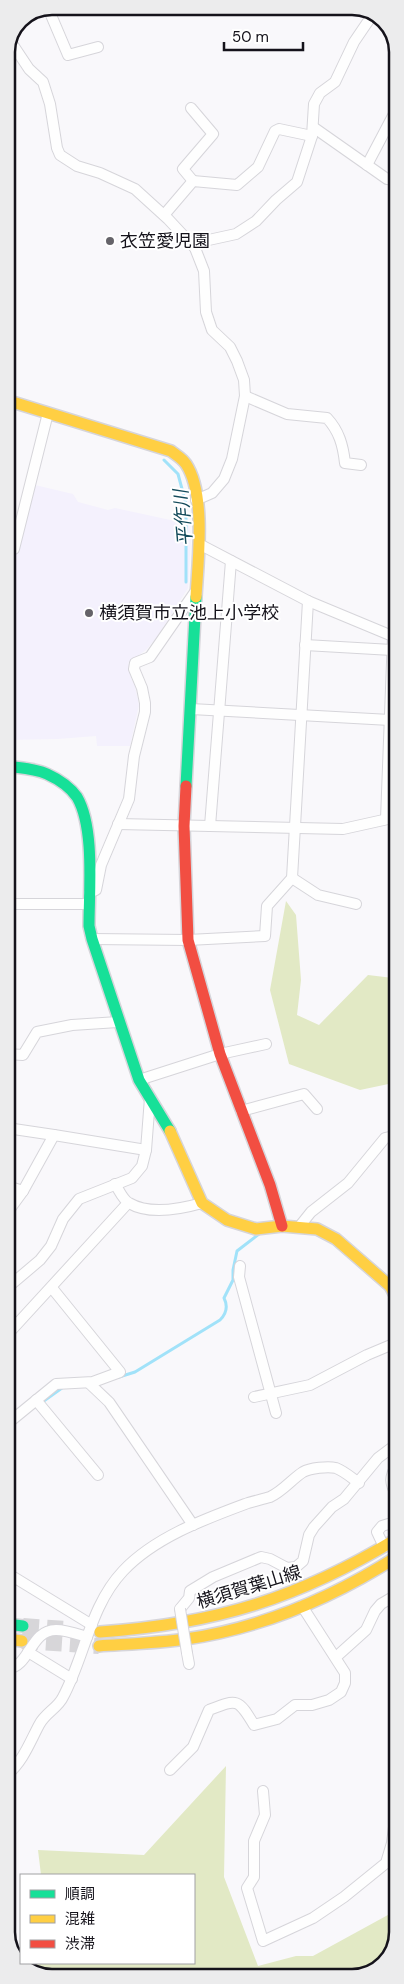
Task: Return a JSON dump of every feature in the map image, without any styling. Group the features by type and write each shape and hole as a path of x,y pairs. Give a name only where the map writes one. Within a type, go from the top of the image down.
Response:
{"street":[{"path":"51,15 68,55 98,47"},
{"path":"195,248 204,241 236,234 256,221 297,182 312,132 314,104 320,93 335,82 354,42 369,20"},
{"path":"15,49 29,69 43,82 50,104 57,148 60,155 78,166 100,173 135,189 164,215 195,248 204,271 206,312 212,330 230,347 244,380 245,396 232,460 224,479 212,493 196,500"},
{"path":"191,108 212,134 184,170 193,181 237,185 258,167 275,131 279,128 312,132 389,178"},
{"path":"367,165 389,123"},
{"path":"164,215 193,181"},
{"path":"245,396 288,414 326,418 335,428 343,445 345,463 361,465"},
{"path":"15,403 171,451 184,462 191,476 196,500 198,544 184,826 188,940 220,1054 270,1186 282,1226"},
{"path":"15,545 48,413"},
{"path":"198,544 308,600 389,634"},
{"path":"210,826 231,561"},
{"path":"15,903 89,898 96,890 101,865 129,799 134,756 145,712 142,688 134,669 135,663 150,656 197,589"},
{"path":"92,939 188,940 265,936 267,906 292,878 308,600"},
{"path":"305,645 389,650"},
{"path":"191,709 389,720"},
{"path":"386,819 389,745"},
{"path":"15,767 37,770 49,774 70,788 82,809 86,826 89,926 92,939 118,1022 139,1080 175,1139 202,1203 227,1220 256,1228 282,1226 317,1229 336,1239 389,1285"},
{"path":"118,824 343,829 363,826 389,818"},
{"path":"292,878 318,895 356,904"},
{"path":"15,1055 23,1055 37,1032 72,1026 118,1022"},
{"path":"139,1080 220,1054 266,1044"},
{"path":"241,1111 304,1094 317,1110"},
{"path":"15,1281 40,1260 51,1246 63,1219 78,1199 132,1178 142,1166 146,1150 150,1098"},
{"path":"15,1129 146,1150"},
{"path":"15,1201 54,1135"},
{"path":"299,1227 311,1212 348,1183 385,1138 389,1137"},
{"path":"115,1184 128,1203 163,1210 183,1209 202,1203"},
{"path":"15,1189 22,1191"},
{"path":"15,1327 128,1203"},
{"path":"240,1266 239,1277 276,1413"},
{"path":"15,1417 56,1384 89,1383 120,1372 52,1288"},
{"path":"254,1397 310,1385 367,1355 389,1346"},
{"path":"89,1383 109,1402 193,1525"},
{"path":"36,1400 98,1476"},
{"path":"188,1659 180,1609 188,1598 190,1591 213,1577 261,1557 270,1559 288,1568 296,1567 302,1561 309,1535 314,1527 332,1507 344,1500 378,1458 389,1450"},
{"path":"15,1768 25,1754 43,1717 62,1700 72,1679 87,1637 96,1628 100,1606 125,1569 136,1559 167,1538 193,1525 270,1496 291,1483 304,1471 336,1468 359,1482"},
{"path":"384,1547 377,1532 382,1526 389,1524"},
{"name":"横須賀葉山線","path":"96,1628 162,1628 238,1612 277,1600 321,1582 357,1564 389,1544"},
{"name":"横須賀葉山線","path":"99,1646 188,1639 269,1619 348,1586 389,1561"},
{"path":"15,1578 96,1628"},
{"path":"336,1658 366,1630 375,1611 381,1604 389,1599"},
{"path":"170,1770 193,1747 209,1710 226,1704 236,1703 243,1707 254,1725 277,1719 295,1705 312,1705 329,1700 341,1692 346,1683 345,1673 302,1606"},
{"path":"15,1625 23,1626"},
{"path":"15,1667 18,1666 25,1647 44,1633 55,1630 87,1637"},
{"path":"15,1643 25,1647 72,1679"},
{"path":"263,1791 265,1815 254,1841 254,1877 247,1888 263,1941 313,1918 386,1864 389,1854"}],"shaded area":[{"name":"横須賀市立池上小学校","path":"35,485 73,494 78,502 108,510 115,508 189,524 191,538 188,588 157,637 146,650 128,663 133,672 131,678 135,686 139,705 130,746 97,746 96,736 15,740 15,554"}],"green space":[{"path":"286,901 296,915 301,980 297,1015 319,1025 368,975 389,978 389,1084 360,1090 289,1064 270,990"},
{"path":"226,1766 224,1877 258,1966 296,1956 313,1956 389,1914 387,1944 380,1956 374,1961 356,1969 50,1969 36,1965 195,1964 195,1874 41,1874 38,1850 144,1855"}],"waterway":[{"name":"平作川","path":"164,460 178,474 186,504 186,582"},
{"path":"119,1377 135,1372 220,1320 226,1309 224,1298 233,1280 237,1251 259,1234"},
{"path":"41,1403 62,1388"}],"tunnel":[{"path":"23,1626 66,1629"},
{"path":"22,1641 99,1646"}],"traffic: fast":[{"path":"186,786 196,597"},
{"path":"15,767 32,769 55,778 71,790 77,797 83,810 89,842 89,926 92,939 139,1080 170,1131"},
{"path":"15,1625 23,1626"}],"traffic: slow":[{"path":"15,403 171,451 183,460 192,477 198,510 199,547 196,597"},
{"path":"170,1131 202,1203 227,1220 256,1229 282,1226 317,1229 336,1239 389,1285"},
{"path":"100,1632 182,1622 219,1615 255,1605 326,1577 389,1543"},
{"path":"99,1646 186,1639 214,1634 270,1619 349,1585 389,1562"},
{"path":"15,1640 22,1641"}],"traffic: jam":[{"path":"186,786 184,826 188,940 220,1054 270,1185 282,1226"}],"place":[{"name":"衣笠愛児園","path":"110,241"},
{"name":"横須賀市立池上小学校","path":"89,613"}]}
